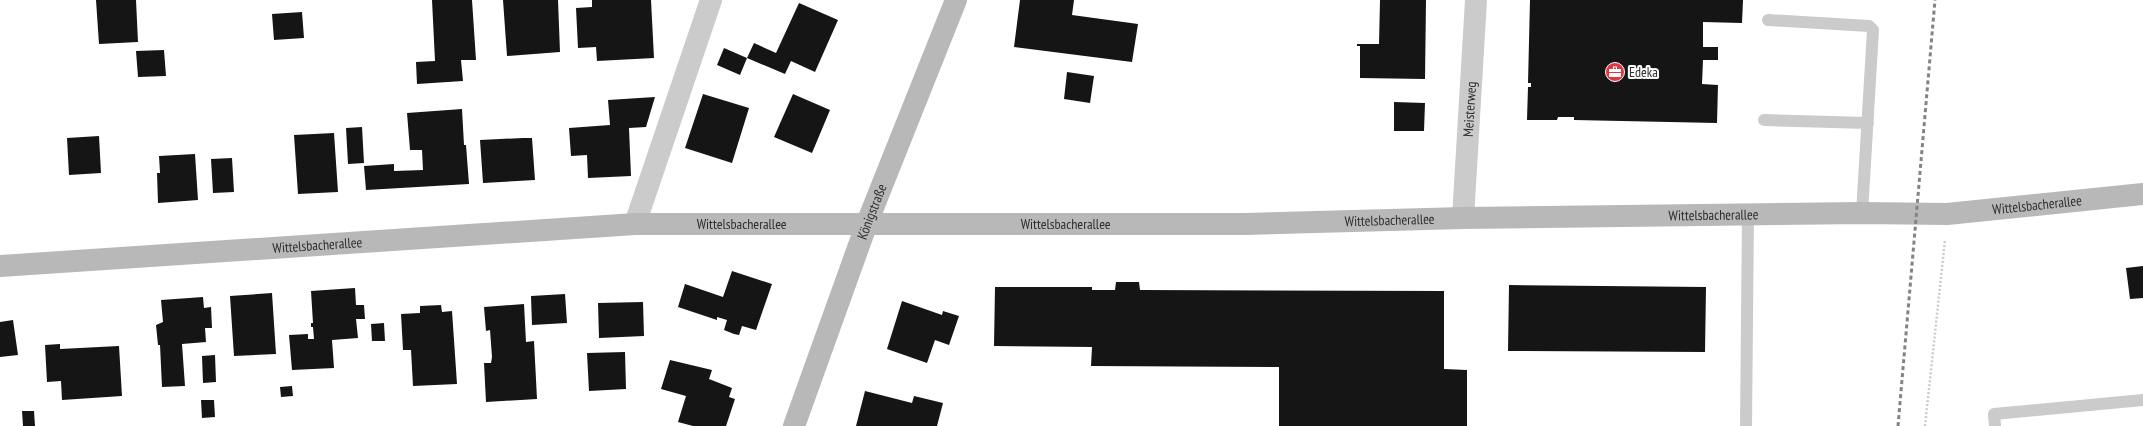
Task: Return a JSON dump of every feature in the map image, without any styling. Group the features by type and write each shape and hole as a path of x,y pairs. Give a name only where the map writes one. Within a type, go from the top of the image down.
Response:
{"street":[{"path":"635,224 711,0"},
{"name":"Königstraße","path":"794,426 868,223 956,0"},
{"name":"Meisterweg","path":"1463,218 1476,0"},
{"name":"Wittelsbacherallee","path":"0,266 635,224 1246,224 1463,218 1748,214 1947,214 2143,194"}],"lane":[{"path":"1768,20 1869,26 1873,30 1862,214"},
{"path":"1764,120 1868,123"},
{"path":"1746,426 1748,214"},
{"path":"1995,426 1994,414 2143,400"}],"path":[{"path":"1925,426 1947,214"}],"building":[{"path":"96,0 136,0 138,42 99,44"},
{"path":"432,0 472,0 476,60 461,60 463,81 417,84 416,62 435,61"},
{"path":"503,0 558,0 560,52 507,56"},
{"path":"592,0 651,0 654,58 597,61 596,47 578,48 576,8 592,7"},
{"path":"1020,0 1074,0 1072,15 1138,24 1132,62 1014,47"},
{"path":"1380,0 1426,0 1425,79 1360,78 1360,46 1357,46 1357,44 1379,44"},
{"name":"Edeka","path":"1530,0 1743,0 1742,23 1703,22 1703,47 1718,47 1718,60 1703,60 1702,84 1718,85 1717,123 1574,120 1574,117 1558,117 1557,120 1527,120 1528,87 1531,87 1531,83 1528,83"},
{"path":"799,3 838,20 815,72 791,61 785,74 747,58 754,43 776,53"},
{"path":"302,12 304,38 274,40 272,14"},
{"path":"724,48 747,58 740,75 717,65"},
{"path":"164,50 166,76 138,77 136,51"},
{"path":"1067,72 1094,76 1090,103 1064,99"},
{"path":"703,94 749,108 732,163 685,148"},
{"path":"793,94 830,110 812,153 774,137"},
{"path":"655,97 646,127 629,128 631,176 588,178 587,155 571,156 569,128 610,125 608,100"},
{"path":"1394,102 1425,103 1424,131 1394,131"},
{"path":"462,109 464,145 466,145 469,184 366,190 364,166 394,164 394,171 423,170 422,150 410,150 407,113"},
{"path":"362,127 364,163 348,164 346,128"},
{"path":"334,133 338,192 298,194 294,135"},
{"path":"99,136 101,173 69,175 67,138"},
{"path":"532,138 535,180 483,183 480,140"},
{"path":"195,154 198,200 158,203 157,173 160,173 159,156"},
{"path":"232,158 234,192 213,193 211,159"},
{"path":"2143,266 2143,298 2130,299 2126,268"},
{"path":"732,271 772,284 756,330 742,326 739,335 734,334 724,330 727,320 717,317 717,320 678,307 685,284 723,297"},
{"path":"1116,282 1139,282 1140,290 1444,291 1444,369 1467,370 1467,426 1279,426 1279,367 1091,366 1092,347 994,346 995,287 1092,287 1092,290 1115,290"},
{"path":"1509,285 1706,287 1705,352 1508,351"},
{"path":"355,288 356,305 364,305 365,319 356,319 358,338 332,340 334,368 292,370 289,335 308,334 308,339 314,339 313,327 311,327 311,323 313,323 311,291"},
{"path":"272,293 276,354 234,356 230,296"},
{"path":"565,294 567,323 532,325 531,296"},
{"path":"203,297 204,308 211,307 212,328 205,328 206,342 182,344 185,386 162,387 160,345 158,345 156,325 163,322 161,300"},
{"path":"902,301 942,315 943,311 959,316 949,345 935,340 927,363 887,349"},
{"path":"643,302 644,336 599,338 598,303"},
{"path":"524,304 526,342 534,341 537,399 486,402 484,363 491,363 492,357 490,330 486,331 484,307"},
{"path":"441,305 442,312 452,311 457,384 413,386 411,350 403,350 401,314 420,313 420,306"},
{"path":"13,320 18,355 0,357 0,322"},
{"path":"384,323 385,341 372,341 371,324"},
{"path":"60,344 60,349 119,346 122,396 62,400 61,381 47,382 45,345"},
{"path":"625,352 626,389 589,391 587,353"},
{"path":"215,355 216,382 203,383 202,356"},
{"path":"670,360 712,370 709,379 732,388 729,397 735,399 726,426 693,426 678,422 686,396 661,389"},
{"path":"292,386 293,396 281,397 280,387"},
{"path":"865,391 912,403 914,396 943,403 937,426 856,426"},
{"path":"201,400 214,400 215,417 202,418"},
{"path":"22,411 34,411 35,426 23,426"}],"railway":[{"path":"1898,426 1935,0"}],"place":[{"name":"Edeka","path":"1615,72"}]}
